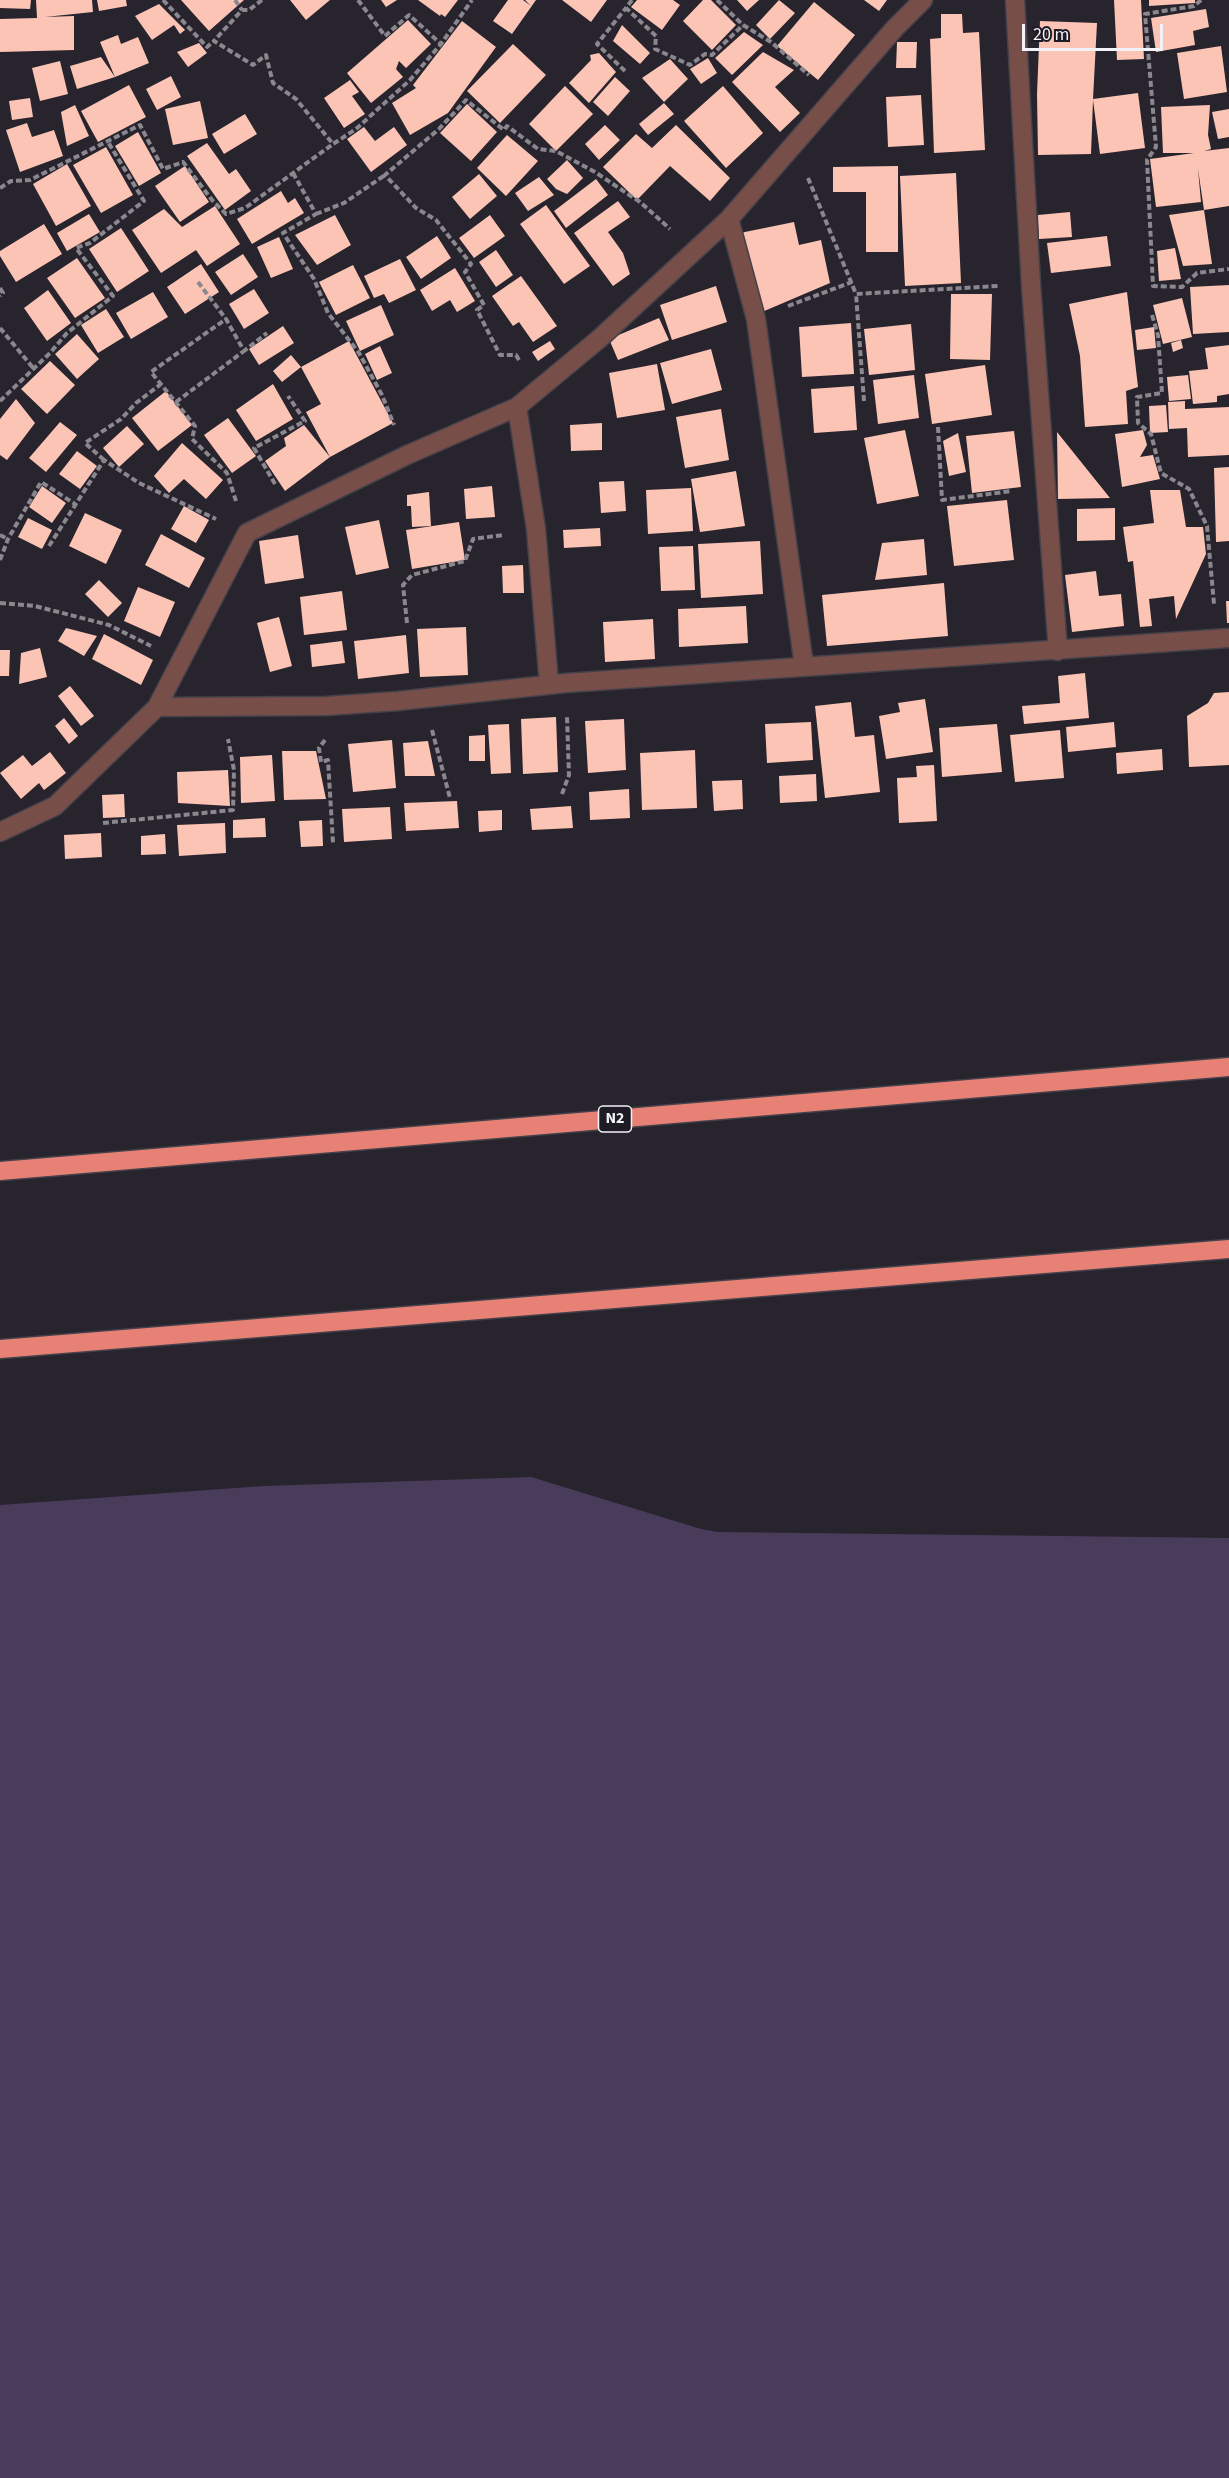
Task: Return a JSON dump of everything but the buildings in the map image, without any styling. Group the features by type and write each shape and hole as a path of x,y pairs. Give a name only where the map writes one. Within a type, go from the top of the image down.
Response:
{"highway":[{"name":"N2","path":"0,1170 1229,1067"},
{"path":"0,1349 1229,1249"}],"street":[{"path":"0,832 55,806 157,707 247,533 407,455 517,407 598,339 729,219 895,28 923,0"},
{"path":"1015,0 1031,285 1058,651"},
{"path":"729,219 756,319 804,666"},
{"path":"517,407 558,684"},
{"path":"157,707 326,706 428,699 558,684 1222,638"}],"path":[{"path":"163,0 207,47 242,10 249,10 262,0"},
{"path":"235,0 242,10"},
{"path":"358,0 386,36 409,15 441,44"},
{"path":"0,188 11,181 30,180 140,125 163,169 183,162 212,200 226,214 245,208 356,129 410,80 441,44 472,0"},
{"path":"625,71 597,44 632,0"},
{"path":"717,0 743,25 771,42 800,68 838,95"},
{"path":"1201,0 1194,6 1145,14 1156,147 1147,160 1153,286 1182,287 1197,273 1229,268"},
{"path":"626,8 656,36 655,48 690,65 705,54 712,55 743,25"},
{"path":"214,41 253,65 266,55 273,83 296,99 333,144"},
{"path":"407,455 382,395 359,353 328,313 314,279 283,233 316,214 344,203 385,175 439,129 466,100 504,130 507,126 538,149 556,151 595,172 640,202 695,252"},
{"path":"0,401 67,333 113,297 76,248 90,243 144,201 108,142"},
{"path":"795,145 856,294 864,401"},
{"path":"293,173 316,214"},
{"path":"385,175 416,208 436,220 471,264 465,272 484,305 477,310 500,355 516,355 539,388"},
{"path":"198,282 226,319 243,351"},
{"path":"756,319 852,282"},
{"path":"856,294 935,288 1031,285"},
{"path":"0,288 3,292 0,296"},
{"path":"1152,315 1158,335 1162,393 1137,397 1138,423 1151,434 1161,473 1188,489 1207,526 1222,638"},
{"path":"226,319 151,372 195,426 192,439 226,473 247,533"},
{"path":"0,328 34,369"},
{"path":"176,402 267,333"},
{"path":"161,384 136,403 121,419 85,443 104,460 139,483 247,533"},
{"path":"288,396 305,421 254,448 291,510"},
{"path":"938,427 942,500 1046,487"},
{"path":"49,546 104,460"},
{"path":"0,560 8,540 41,482 75,504"},
{"path":"407,623 403,585 412,575 465,561 473,539 536,530"},
{"path":"0,535 8,540"},
{"path":"0,603 35,606 109,626 183,660"},
{"path":"558,684 570,775 562,794"},
{"path":"428,699 430,721 450,798"},
{"path":"103,823 233,810 234,770 222,706"},
{"path":"326,706 324,742 319,748 321,762 328,760 333,843"}],"shaded area":[{"path":"531,1477 701,1529 718,1532 1229,1538 1229,2478 0,2478 0,1505 264,1486"}]}
